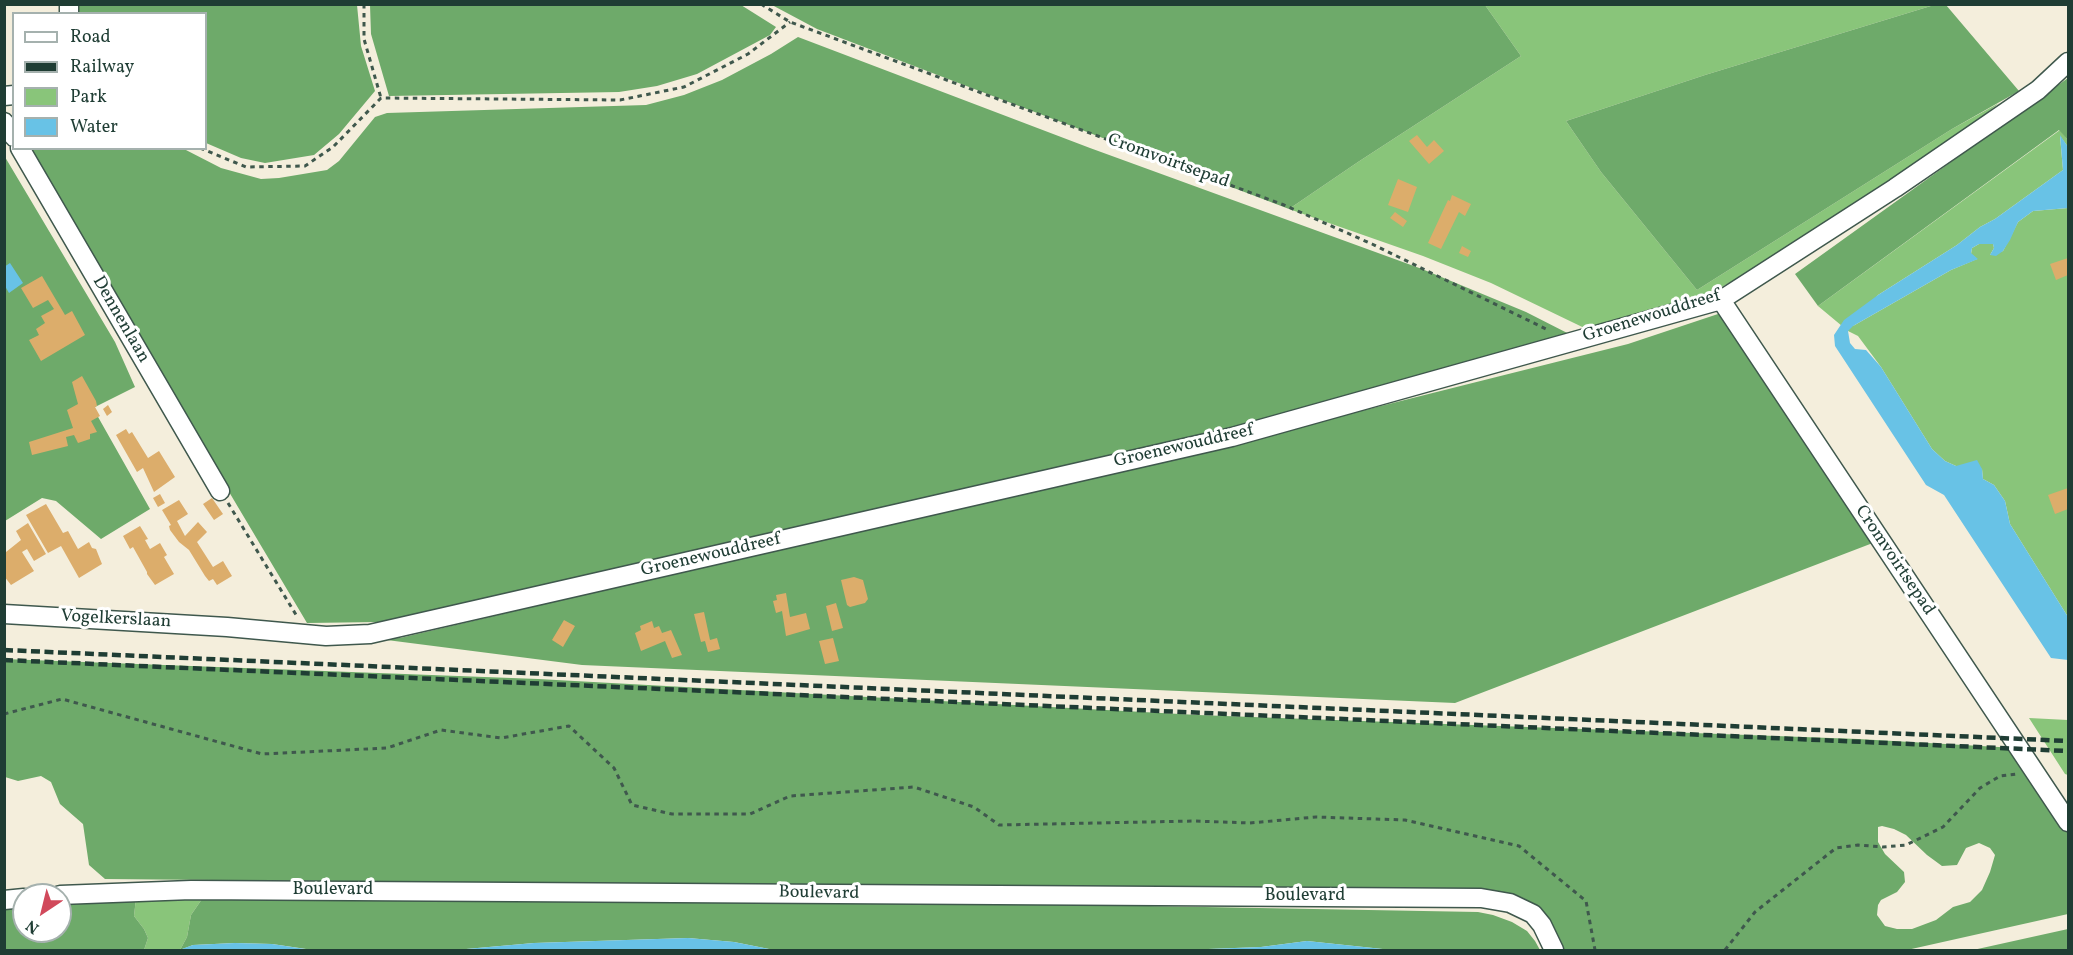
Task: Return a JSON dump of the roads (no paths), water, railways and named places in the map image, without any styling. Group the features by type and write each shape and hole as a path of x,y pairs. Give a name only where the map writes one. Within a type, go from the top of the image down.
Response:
{"street":[{"name":"Groenewouddreef","path":"227,627 326,636 370,634 1208,442 1721,300 1933,162 2038,90 2068,62"},
{"name":"Dennenlaan","path":"21,150 220,491"},
{"name":"Cromvoirtsepad","path":"1721,300 2068,822"},
{"name":"Vogelkerslaan","path":"4,614 227,627"},
{"name":"Boulevard","path":"72,895 202,890 1481,898 1510,903 1533,914 1542,925 1554,951"}],"water":[{"path":"2060,135 2068,147 2068,208 2033,211 2018,222 2003,251 1996,256 1990,255 1994,248 1993,244 1979,244 1972,248 1971,253 1978,259 1951,270 1848,331 1850,343 1855,349 1866,350 1881,367 1932,449 1945,461 1956,466 1977,460 1982,469 1983,479 1994,485 2005,501 2010,524 2068,617 2068,660 2051,658 1944,495 1926,485 1835,346 1834,335 1844,320 1878,295 1957,245 2063,170"},
{"path":"10,263 23,283 9,293 5,286 4,267"},
{"path":"688,938 734,942 774,950 455,950 534,943"},
{"path":"1307,941 1392,950 1182,950 1261,947"},
{"path":"272,944 312,950 179,950 193,945"}],"railway":[{"path":"4,650 2068,741"},
{"path":"4,660 2068,751"}]}
